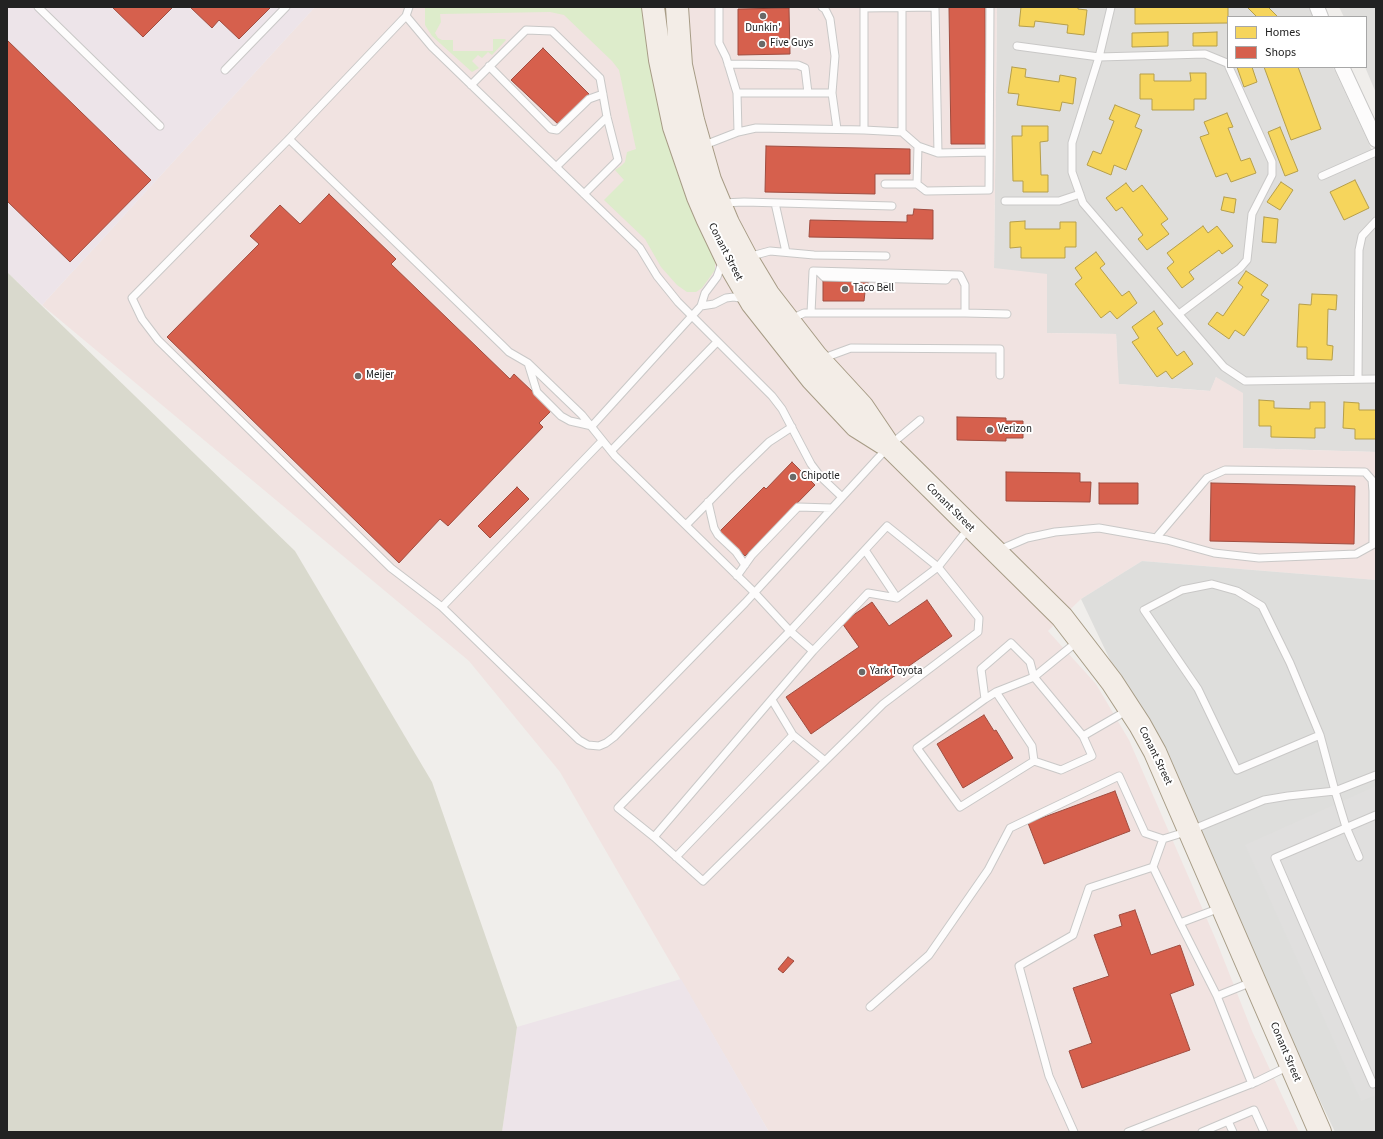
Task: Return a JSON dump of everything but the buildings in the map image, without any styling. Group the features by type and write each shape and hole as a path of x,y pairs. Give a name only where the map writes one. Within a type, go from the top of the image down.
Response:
{"main road":[{"name":"Conant Street","path":"653,7 660,60 674,127 698,197 723,252 757,309 812,379 856,426 889,446"},
{"name":"Conant Street","path":"676,7 681,64 687,97 700,146 710,180 746,258 768,294 819,360 862,406 889,446 1062,617 1112,682 1130,709 1155,752 1320,1132"}],"street":[{"path":"1342,68 1376,140"}],"lane":[{"path":"38,7 160,126"},
{"path":"225,70 286,7"},
{"path":"409,7 406,16 289,139 132,298 142,319 158,340 392,568 442,607 579,740 588,745 599,746 606,744 614,738 754,592 889,446 920,420"},
{"path":"719,7 719,43 728,64 737,93 738,132"},
{"path":"822,7 825,9 830,19 835,56 832,93 837,129"},
{"path":"864,130 864,7 935,7 938,153"},
{"path":"902,7 902,132"},
{"path":"885,184 917,184 926,190 989,190 990,7"},
{"path":"1111,7 1099,57 1072,143 1072,172 1083,204 1224,367 1245,381 1376,379"},
{"path":"406,16 432,47 640,248 657,276 691,316 772,396 782,409 811,464 820,476 842,497"},
{"path":"471,84 526,30 552,31 600,78 607,117 618,160 584,194"},
{"path":"1017,46 1099,57 1205,54 1227,62"},
{"path":"728,64 798,65 805,68 808,93"},
{"path":"489,66 551,129 557,130 589,99 603,94"},
{"path":"1179,314 1240,268 1247,260 1252,214 1272,175 1272,162 1230,68"},
{"path":"737,93 832,93"},
{"path":"556,167 607,117"},
{"path":"700,146 738,132 756,128 837,129 902,132 918,146 938,153 989,152"},
{"path":"289,139 509,352 528,363 582,415 611,451 754,592 790,631 813,651"},
{"path":"917,184 918,146"},
{"path":"1322,176 1376,152"},
{"path":"1005,201 1058,201 1080,194"},
{"path":"720,203 744,202 892,206"},
{"path":"775,203 786,252"},
{"path":"1358,379 1359,250 1362,236 1376,221"},
{"path":"746,258 770,251 814,255 886,256"},
{"path":"592,426 701,306 705,293 713,283 720,270 723,252"},
{"path":"811,313 813,271 960,275 965,285 965,313"},
{"path":"701,306 714,304 726,298 734,297 743,298 757,309"},
{"path":"789,320 804,313 1006,314"},
{"path":"611,451 717,342"},
{"path":"819,360 852,348 1000,349 1000,375"},
{"path":"528,363 536,392 561,416 570,421 592,426"},
{"path":"686,525 769,442 792,427"},
{"path":"442,607 602,441"},
{"path":"995,552 1027,538 1055,532 1099,528 1156,538 1214,553 1259,558 1356,554 1375,544 1372,480 1364,472 1243,469 1225,470 1207,478 1156,538"},
{"path":"708,502 714,528 718,535 736,552 745,565"},
{"path":"737,576 752,555 798,508 832,508"},
{"path":"887,526 938,567 978,618 978,632 883,704 703,882 654,837 618,808 790,631 887,526"},
{"path":"654,837 813,651 868,593 897,598 938,567 970,527"},
{"path":"865,550 897,598"},
{"path":"1320,735 1237,770 1198,688 1144,610 1182,590 1212,584 1236,591 1262,606 1290,663 1320,735 1346,827 1359,857"},
{"path":"1034,761 960,807 917,748 996,692 1034,677 1080,639"},
{"path":"985,699 981,669 1011,643 1030,662 1034,677 1083,736 1092,756 1061,770 1034,761"},
{"path":"996,692 1032,746 1034,761"},
{"path":"772,700 792,735 825,761"},
{"path":"1083,736 1130,709"},
{"path":"676,857 792,735"},
{"path":"870,1007 929,955 988,870 1010,828 1119,776 1145,833 1163,839 1189,831 1264,800 1288,796 1335,792 1376,775"},
{"path":"1376,815 1275,858 1372,1084 1376,1083"},
{"path":"1163,839 1154,867 1180,923 1217,996 1252,1084"},
{"path":"1074,1132 1049,1076 1019,966 1073,935 1089,888 1154,867"},
{"path":"1180,923 1222,907"},
{"path":"1217,996 1254,982"},
{"path":"1128,1132 1252,1084 1291,1065"},
{"path":"1202,1132 1254,1110 1264,1132"},
{"path":"1228,1121 1233,1132"}],"shaded area":[{"path":"7,7 315,7 42,305 7,272"},
{"path":"315,7 997,7 994,268 1047,274 1047,333 1116,334 1119,384 1210,391 1216,377 1243,393 1243,448 1376,452 1376,580 1142,561 1081,599 1048,631 1096,684 1129,740 1216,940 1252,1031 1299,1132 769,1132 560,772 469,661 42,305"},
{"path":"997,7 1309,7 1313,16 1227,16 1227,68 1333,68 1376,159 1376,452 1243,448 1216,377 1211,391 1118,384 1116,334 1047,333 994,268"},
{"path":"1339,7 1376,7 1376,93 1365,68 1367,68 1367,16 1344,16"},
{"path":"7,272 295,551 432,782 517,1027 502,1132 7,1132"},
{"path":"1142,561 1376,580 1376,1132 1335,1132 1081,599"},
{"path":"1376,786 1376,1095 1361,1101 1245,845"},
{"path":"681,979 769,1132 502,1132 517,1027"}],"green space":[{"path":"425,7 644,7 715,260 715,270 702,288 696,292 687,292 677,285 661,267 645,239 604,200 624,180 615,170 625,162 627,152 636,149 619,70 612,61 564,15 550,12 440,14 441,22 435,33 438,38 442,40 453,40 453,51 493,51 493,39 506,40 492,55 488,52 482,58 478,55 472,61 479,68 472,72 432,36 425,25"}],"place":[{"name":"Dunkin'","path":"763,16"},
{"name":"Five Guys","path":"762,44"},
{"name":"Taco Bell","path":"845,289"},
{"name":"Meijer","path":"358,376"},
{"name":"Verizon","path":"990,430"},
{"name":"Chipotle","path":"793,477"},
{"name":"Yark Toyota","path":"862,672"}]}
